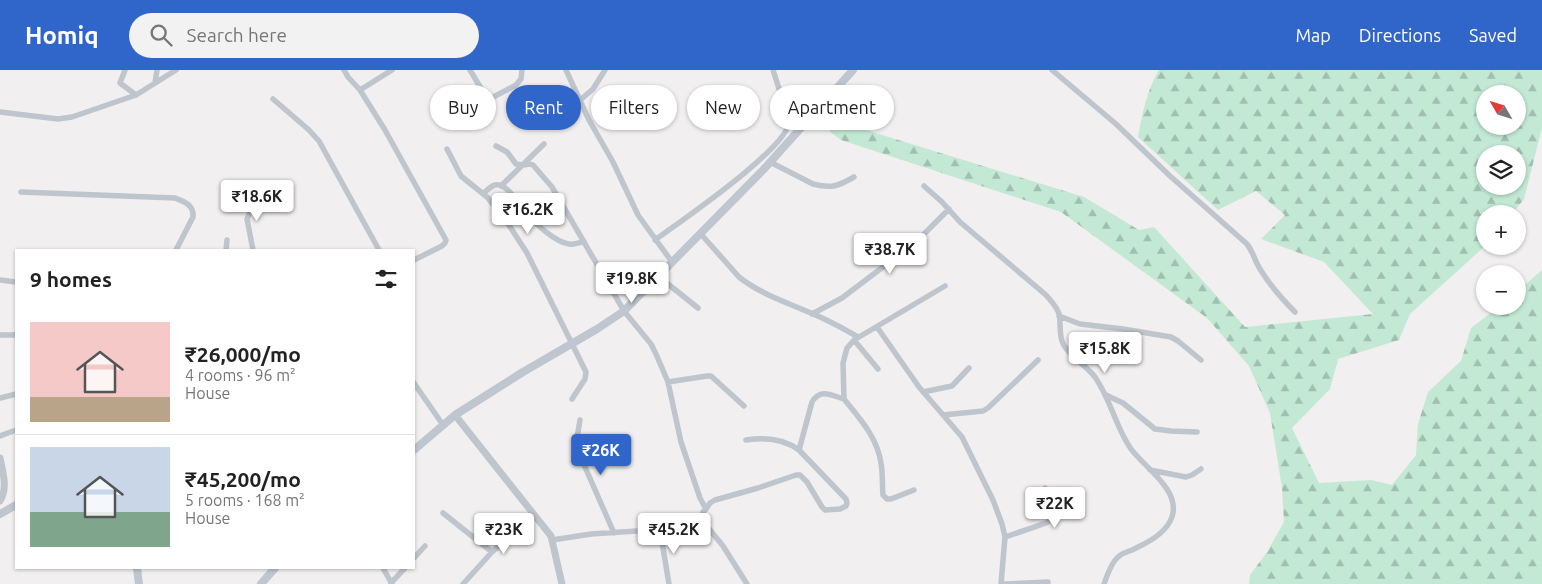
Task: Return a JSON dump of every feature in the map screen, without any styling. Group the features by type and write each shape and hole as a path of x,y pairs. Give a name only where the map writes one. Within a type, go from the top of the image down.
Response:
{"main road":[{"path":"415,449 456,415 518,374 572,344 624,311 770,162 852,70"},
{"path":"0,514 15,506"},
{"path":"137,569 139,584"},
{"path":"261,584 274,569"}],"street":[{"path":"125,70 120,83 136,95"},
{"path":"155,84 157,70"},
{"path":"0,112 58,119 65,118 136,95 176,70"},
{"path":"344,70 360,90 385,130 446,240 442,246 415,260"},
{"path":"360,90 392,70"},
{"path":"470,70 479,85"},
{"path":"496,95 519,82 522,70"},
{"path":"566,70 572,85"},
{"path":"581,99 593,89 605,70"},
{"path":"655,240 761,160 787,131 790,124 773,70"},
{"path":"1052,70 1116,124 1170,176 1247,244 1261,270 1294,312"},
{"path":"273,99 319,141 378,249"},
{"path":"581,105 613,162 638,215 672,262"},
{"path":"501,186 544,144"},
{"path":"496,146 507,152 516,164 530,164 533,166 552,187 624,311 651,344 668,382 681,442 700,498 706,509"},
{"path":"447,149 461,176 483,194 501,214 527,253 586,372 586,376 572,399"},
{"path":"770,162 813,184 821,186 837,186 854,177"},
{"path":"483,194 494,185 501,186 511,193 529,216 557,240 570,245 584,242"},
{"path":"924,186 960,222 1046,295 1057,309 1062,342 1093,375 1106,395 1124,437 1132,450 1163,483 1172,498 1174,504 1172,518 1168,526 1147,542 1117,557 1111,566 1104,584"},
{"path":"21,192 175,198 187,204 194,212 177,249"},
{"path":"254,249 246,219 257,194"},
{"path":"812,314 842,298 916,242 949,209"},
{"path":"700,233 745,282 773,298 812,314 856,338 878,369"},
{"path":"226,249 227,240"},
{"path":"658,276 698,308"},
{"path":"0,280 15,282"},
{"path":"844,398 843,363 847,348 856,338 945,286"},
{"path":"1059,316 1080,324 1171,337 1201,360"},
{"path":"877,326 923,392 962,437 971,453 1002,524 1005,540 1001,584"},
{"path":"0,335 15,335"},
{"path":"943,415 983,411 1038,360"},
{"path":"923,392 952,386 970,368"},
{"path":"668,382 711,376 744,406"},
{"path":"415,384 443,426"},
{"path":"0,398 15,394"},
{"path":"799,450 815,396 824,394 844,398 854,409 872,436 881,463 883,495 892,499 914,490"},
{"path":"1106,395 1123,403 1154,429 1197,432"},
{"path":"456,415 551,536 562,584"},
{"path":"580,420 577,438 578,451 614,533"},
{"path":"0,436 15,430"},
{"path":"552,540 591,534 685,530 699,524 706,509 715,500 800,475 807,482 825,510 840,509 846,506 846,499 799,450 789,443 769,438 746,440"},
{"path":"0,458 5,485 3,497 0,501"},
{"path":"1150,470 1186,477 1201,469"},
{"path":"1005,540 1052,519 1054,511 1045,488"},
{"path":"443,513 492,552"},
{"path":"463,584 492,552 534,515"},
{"path":"702,520 724,546 747,584"},
{"path":"660,530 669,584"},
{"path":"415,557 425,546"},
{"path":"384,569 391,583 404,569"},
{"path":"1005,584 1048,582"}],"green space":[{"path":"1159,70 1542,70 1542,128 1526,191 1526,145 1476,145 1476,195 1525,195 1524,199 1519,205 1476,205 1476,254 1410,314 1399,340 1338,359 1330,389 1292,428 1319,483 1371,480 1392,485 1416,455 1418,424 1428,392 1461,361 1471,328 1488,315 1526,315 1526,284 1542,270 1542,584 1249,584 1250,575 1267,552 1284,522 1282,488 1270,413 1249,366 1207,318 1061,212 841,140 830,130 866,130 1084,197 1139,230 1154,227 1245,327 1373,314 1324,262 1261,239 1285,215 1256,191 1218,210 1138,137 1151,85"}]}
